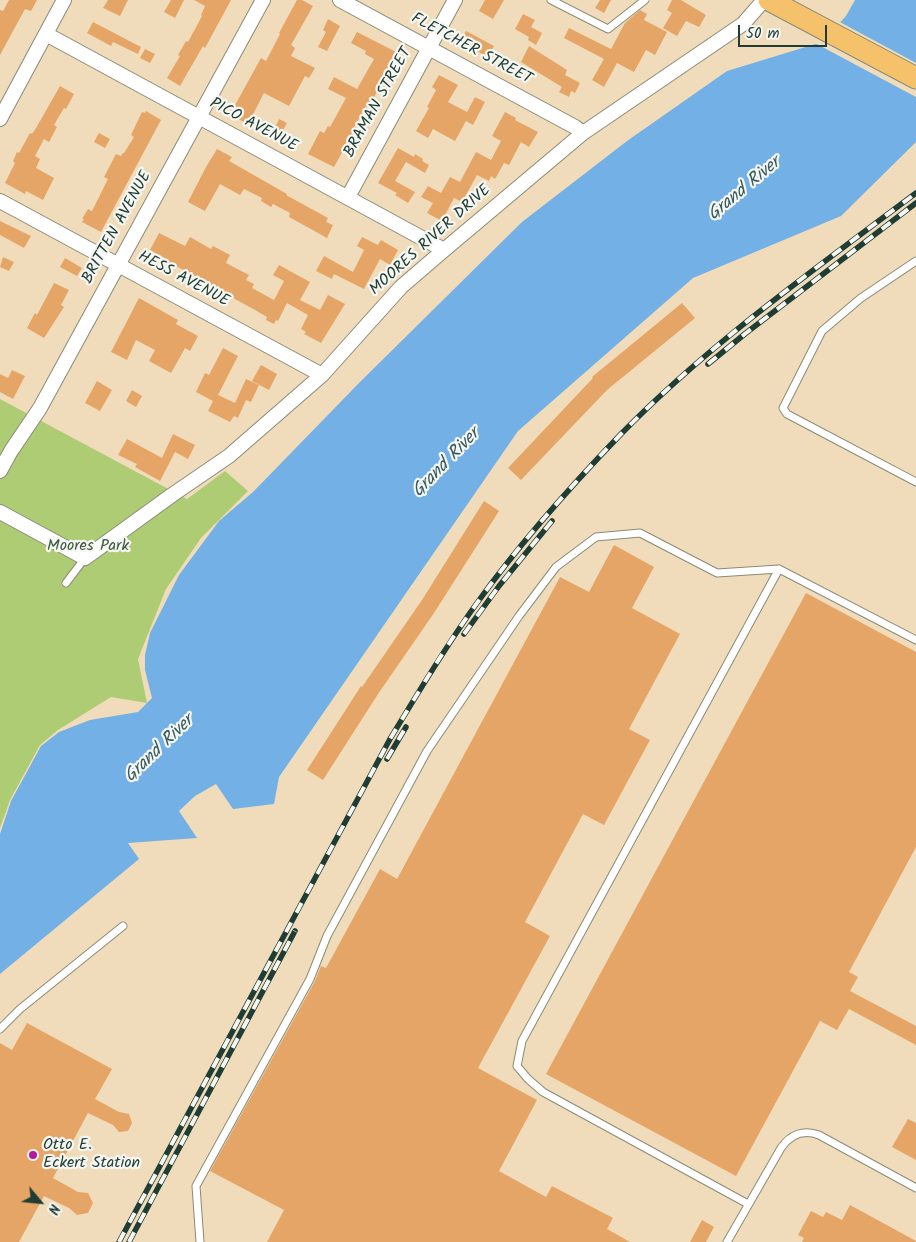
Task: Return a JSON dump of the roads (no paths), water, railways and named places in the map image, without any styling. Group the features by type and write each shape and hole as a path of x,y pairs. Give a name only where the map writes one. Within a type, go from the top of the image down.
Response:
{"main road":[{"path":"770,0 916,78"}],"street":[{"path":"0,119 3,104 46,34 64,0"},
{"name":"BRITTEN AVENUE","path":"0,470 40,408 263,0"},
{"name":"FLETCHER STREET","path":"340,0 356,4 429,48 576,127 583,133"},
{"name":"BRAMAN STREET","path":"348,197 455,0"},
{"name":"MOORES RIVER DRIVE","path":"85,558 229,456 322,375 401,287 444,250 583,133 743,24 764,0"},
{"name":"PICO AVENUE","path":"46,34 444,250"},
{"name":"HESS AVENUE","path":"0,202 322,375"},
{"path":"0,512 85,558"}],"lane":[{"path":"552,0 608,30 644,0"},
{"path":"916,261 861,298 822,331 783,408 786,414 916,482"},
{"path":"200,1242 196,1186 310,979 327,936 427,751 519,616 556,568 596,537 640,533 717,573 779,569 916,640"},
{"path":"66,583 85,558"},
{"path":"748,1204 544,1092 528,1079 517,1066 522,1041 779,569"},
{"path":"0,1029 20,1009 123,926"},
{"path":"727,1242 781,1148 788,1140 803,1132 820,1135 916,1188"}],"water":[{"name":"Grand River","path":"855,0 916,0 916,142 841,216 693,278 518,431 279,777 274,804 233,809 216,784 195,796 179,811 197,838 128,843 139,859 0,974 0,834 11,801 41,746 59,732 90,720 138,712 152,698 145,670 145,655 150,633 179,575 219,521 253,492 360,382 522,222 627,141 727,71 822,42 846,16"}],"railway":[{"path":"119,1242 390,739 443,653 493,581 564,495 655,401 690,369 764,308 916,193"},
{"path":"708,364 916,203"},
{"path":"464,634 499,586 552,521"},
{"path":"387,759 406,727"},
{"path":"129,1242 295,931"}],"place":[{"name":"Otto E. Eckert Station","path":"33,1155"}],"park label":[{"name":"Moores Park","path":"88,547"}]}
